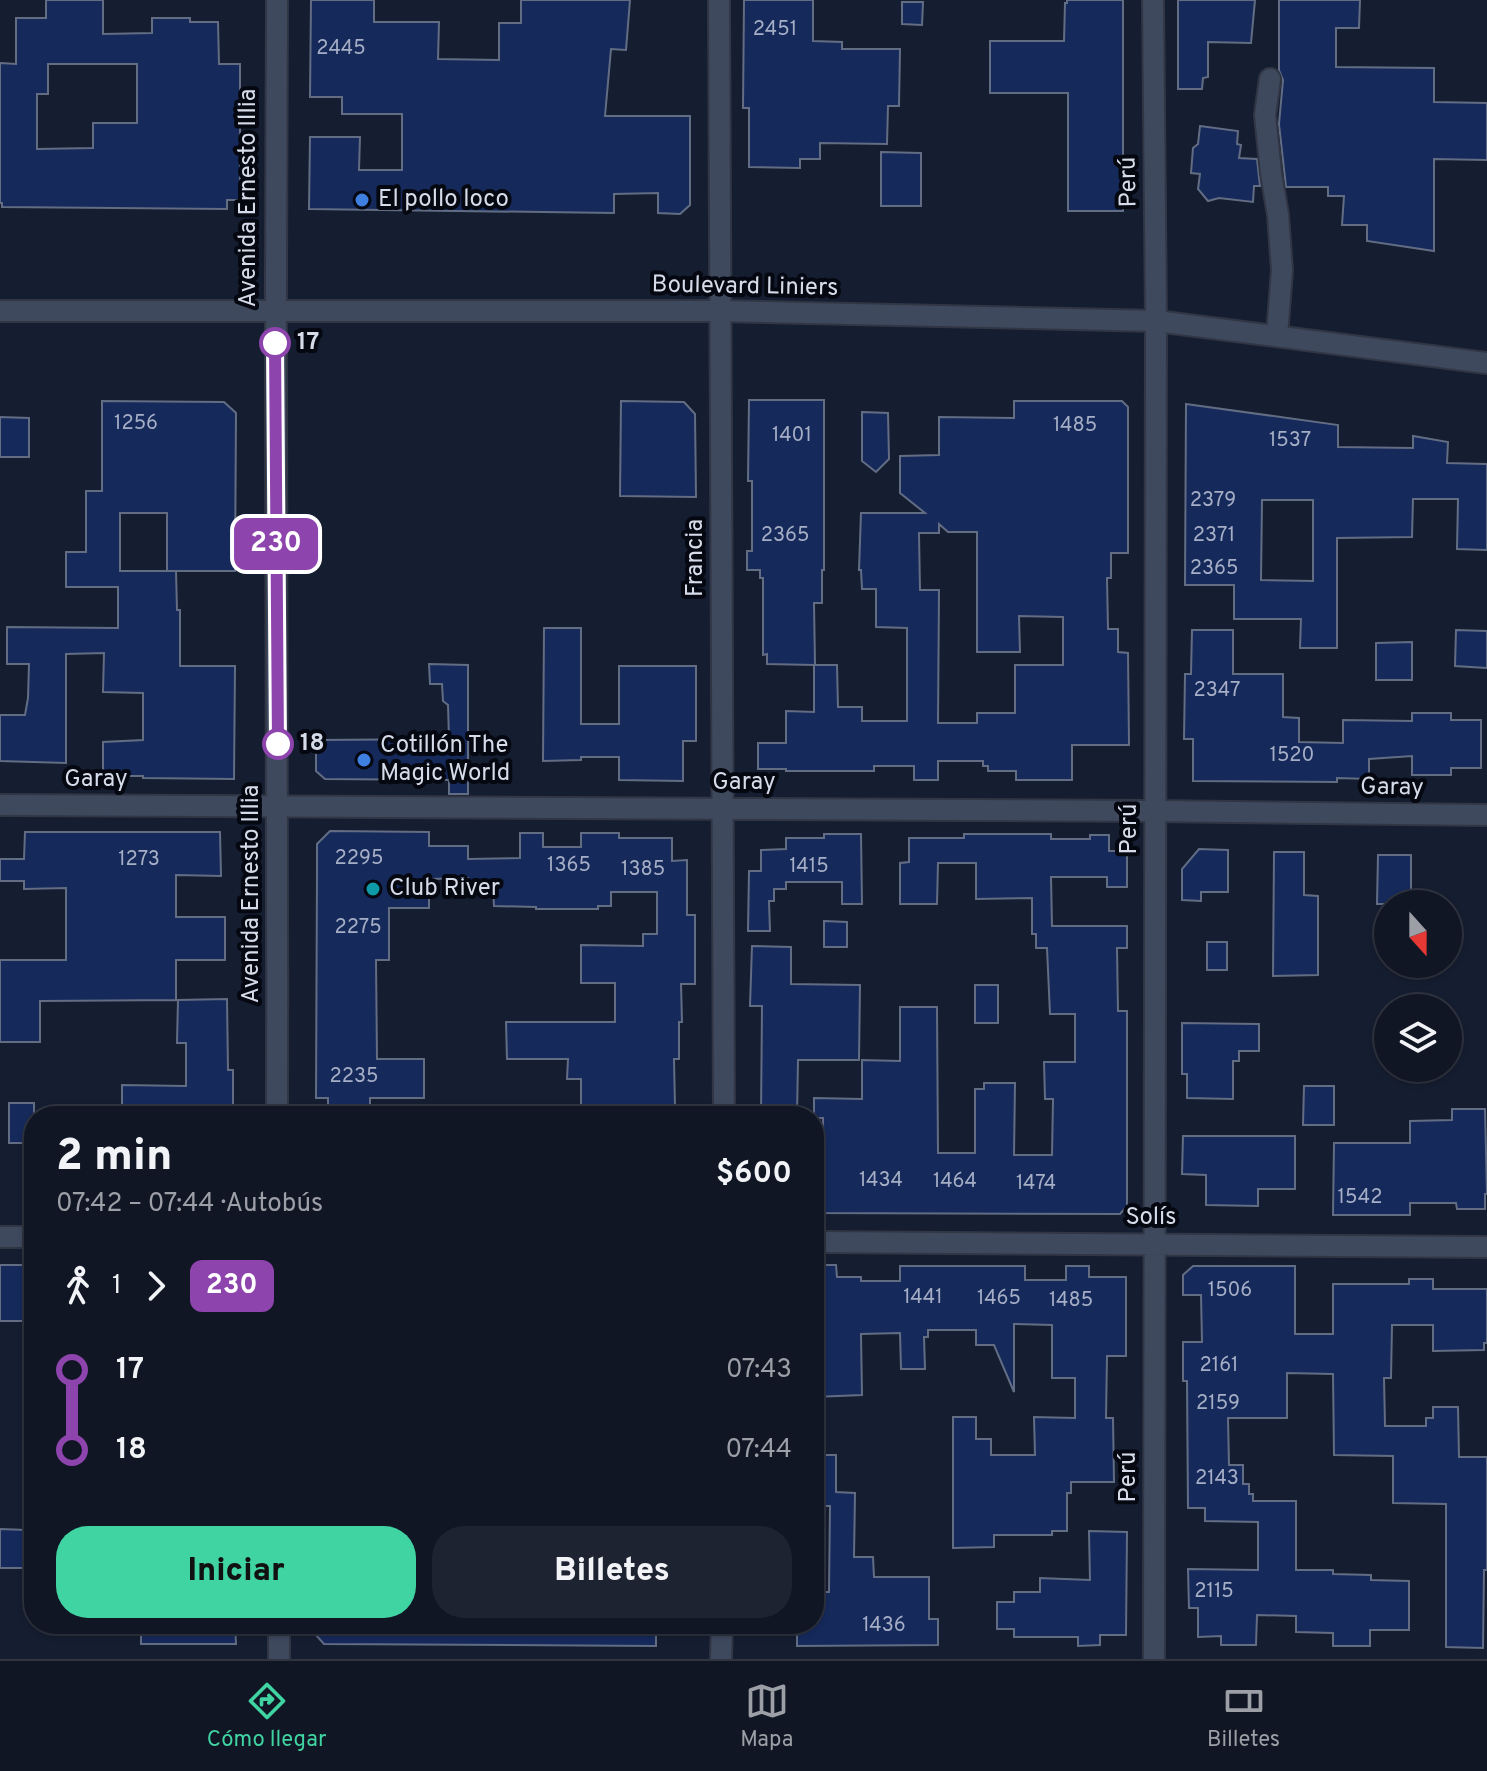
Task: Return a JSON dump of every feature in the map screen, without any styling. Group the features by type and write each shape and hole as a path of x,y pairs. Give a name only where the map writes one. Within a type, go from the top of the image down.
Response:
{"street":[{"name":"Avenida Ernesto Illia","path":"277,0 274,312 277,1106"},
{"name":"Francia","path":"719,0 724,1106"},
{"name":"Perú","path":"1153,0 1156,321 1154,1659"},
{"path":"1270,79 1265,115 1282,270 1277,336"},
{"name":"Boulevard Liniers","path":"0,311 722,311 1156,321 1487,363"},
{"name":"Garay","path":"0,805 1487,815"},
{"path":"0,1237 24,1237"},
{"name":"Solís","path":"824,1242 1487,1247"},
{"path":"279,1634 279,1659"},
{"path":"721,1659 722,1634"}],"building":[{"path":"46,0 103,0 103,34 152,33 152,18 218,22 219,64 240,64 240,200 227,200 227,209 2,207 0,63 16,64 16,18 46,18","holes":["48,64 137,64 137,123 93,123 93,148 37,149 37,94 48,94"]},
{"path":"311,0 374,0 374,22 439,22 438,59 499,60 499,23 521,23 521,0 630,0 626,50 611,49 605,116 690,116 690,205 680,214 658,213 658,193 614,194 614,213 309,209 310,137 360,137 359,170 402,170 402,114 342,114 342,97 310,97"},
{"path":"744,0 813,0 813,41 842,42 842,49 900,49 899,106 888,106 887,144 820,143 820,159 800,159 800,168 749,167 749,108 743,108"},
{"path":"1067,0 1123,0 1123,211 1068,211 1068,93 990,93 990,41 1064,41"},
{"path":"1178,0 1255,0 1251,43 1208,42 1208,77 1203,78 1202,89 1178,89"},
{"path":"1279,0 1360,0 1359,28 1336,28 1336,67 1434,68 1434,102 1487,103 1487,160 1434,159 1434,251 1367,241 1367,225 1342,225 1344,196 1328,196 1328,187 1286,187 1279,124 1283,80 1279,70"},
{"path":"902,2 923,2 922,25 902,24"},
{"path":"1200,126 1238,131 1237,144 1241,145 1239,158 1257,159 1260,186 1254,186 1253,202 1219,198 1208,201 1198,189 1200,174 1191,173 1193,148 1198,144"},
{"path":"881,152 921,153 921,206 881,206"},
{"path":"749,400 824,400 824,570 822,603 814,603 815,665 767,664 767,654 763,655 763,578 760,578 760,570 747,570 747,551 752,551 752,481 748,481"},
{"path":"102,401 224,402 236,413 235,571 176,571 180,666 235,666 234,779 103,776 103,742 143,740 143,693 103,692 104,653 66,654 66,763 0,761 0,715 25,715 28,698 29,664 7,664 7,627 118,628 118,587 66,587 66,552 86,552 86,491 102,491","holes":["120,513 167,513 167,571 120,571"]},
{"path":"621,401 684,402 695,414 696,497 620,496"},
{"path":"1014,401 1122,401 1128,407 1128,553 1111,553 1111,578 1107,578 1108,629 1118,629 1118,652 1128,653 1129,745 1072,745 1072,780 1016,780 1016,771 988,771 983,761 938,761 938,780 914,780 914,766 874,766 874,771 758,769 758,743 786,743 786,711 814,712 814,665 837,665 838,707 862,707 862,721 907,721 907,628 876,627 876,589 862,589 859,570 861,513 925,513 900,493 900,456 939,455 939,417 1014,418","holes":["939,524 948,532 977,532 977,652 1020,652 1019,616 1063,617 1063,665 1015,665 1015,713 977,713 977,723 938,723 939,590 920,590 919,533 939,533"]},
{"path":"1186,404 1338,425 1338,447 1413,448 1413,436 1448,442 1447,463 1487,464 1487,550 1457,549 1458,499 1413,499 1412,537 1337,538 1337,648 1300,648 1301,619 1234,619 1234,585 1185,585","holes":["1262,500 1313,500 1313,581 1261,580"]},
{"path":"862,412 888,413 889,459 876,472 862,461"},
{"path":"0,417 29,418 29,457 0,457"},
{"path":"544,628 581,628 581,724 619,724 619,666 696,666 696,741 683,741 683,781 619,780 619,757 543,761"},
{"path":"1192,630 1233,630 1233,674 1283,674 1283,717 1299,718 1299,742 1343,743 1343,720 1412,721 1412,713 1451,713 1451,720 1481,720 1481,768 1451,768 1451,775 1412,775 1412,756 1369,759 1369,779 1337,778 1337,782 1193,781 1193,739 1184,739 1185,674 1191,674"},
{"path":"1456,630 1487,631 1487,668 1455,666"},
{"path":"1412,642 1412,680 1376,680 1376,643"},
{"path":"429,664 468,665 468,794 449,794 449,780 325,779 316,771 316,740 449,739 448,705 443,701 442,684 430,684"},
{"path":"330,831 429,832 429,846 468,846 468,859 520,858 520,833 543,833 543,847 581,847 581,833 619,833 619,838 672,838 672,861 687,860 687,915 695,915 695,984 681,984 679,1059 674,1059 675,1106 581,1106 581,1079 567,1079 568,1059 507,1059 506,1022 615,1022 615,983 581,983 581,945 643,946 643,934 657,934 657,892 611,892 611,906 598,906 598,909 494,906 493,889 468,889 468,878 429,879 429,908 389,908 389,960 376,960 377,1059 424,1059 424,1098 370,1098 370,1106 328,1106 328,1098 316,1098 317,844"},
{"path":"25,832 220,832 221,876 176,875 176,917 225,917 225,960 176,960 176,1000 40,1001 40,1042 0,1042 0,960 66,960 66,888 24,889 24,881 0,881 0,859 24,859"},
{"path":"824,834 861,834 862,904 842,904 842,882 786,882 786,889 774,889 774,901 769,901 770,931 748,931 749,871 761,871 761,850 786,849 786,838 824,838"},
{"path":"964,834 1051,834 1051,839 1090,839 1090,835 1109,835 1109,851 1127,851 1127,887 1107,887 1107,877 1051,877 1052,926 1127,926 1127,948 1117,948 1118,1011 1127,1011 1127,1206 1120,1214 824,1213 824,1106 814,1106 814,1098 862,1099 862,1060 900,1061 900,1007 937,1007 938,1153 975,1153 975,1089 984,1089 984,1083 1015,1083 1014,1155 1052,1155 1053,1099 1045,1099 1044,1062 1075,1062 1075,1014 1050,1014 1047,948 1036,948 1036,934 1032,934 1032,898 976,899 976,863 938,863 937,904 900,904 900,863 909,862 909,838 964,838"},
{"path":"1199,849 1228,850 1228,892 1201,892 1201,901 1182,900 1182,869"},
{"path":"1274,852 1304,852 1304,895 1318,896 1318,975 1273,976"},
{"path":"1378,855 1411,855 1411,890 1377,890"},
{"path":"824,921 847,922 847,947 824,947"},
{"path":"1207,942 1227,942 1227,970 1207,970"},
{"path":"752,946 791,947 791,984 860,985 859,1060 798,1060 797,1106 761,1106 762,1006 750,1006"},
{"path":"975,985 998,985 998,1023 975,1023"},
{"path":"227,999 228,1070 233,1070 233,1106 122,1106 122,1085 186,1086 186,1043 177,1043 178,1000"},
{"path":"1182,1023 1259,1024 1259,1051 1239,1051 1239,1061 1233,1061 1233,1099 1187,1098 1187,1074 1182,1074"},
{"path":"1304,1086 1334,1086 1334,1125 1303,1125"},
{"path":"9,1103 34,1103 34,1106 24,1106 24,1143 9,1143"},
{"path":"1452,1109 1485,1109 1485,1209 1457,1209 1456,1203 1410,1203 1410,1215 1333,1215 1334,1143 1410,1143 1410,1121 1452,1120"},
{"path":"1183,1136 1295,1136 1295,1189 1258,1189 1258,1206 1206,1205 1206,1175 1182,1174"},
{"path":"0,1265 24,1265 24,1321 0,1321"},
{"path":"824,1265 836,1265 837,1277 861,1277 861,1281 900,1281 900,1266 1025,1266 1025,1280 1066,1280 1066,1266 1089,1266 1089,1277 1126,1277 1126,1356 1107,1356 1106,1418 1113,1418 1114,1482 1071,1482 1071,1493 1067,1493 1067,1531 1052,1531 1052,1535 994,1535 994,1547 953,1548 953,1417 976,1417 976,1439 991,1439 991,1455 1035,1455 1034,1417 1075,1418 1075,1378 1052,1378 1052,1325 1014,1324 1014,1392 994,1345 976,1345 976,1330 928,1330 928,1337 924,1337 925,1369 901,1369 900,1333 861,1334 862,1395 824,1397"},
{"path":"1193,1266 1295,1266 1295,1334 1333,1334 1333,1284 1409,1284 1409,1279 1433,1279 1433,1289 1487,1289 1487,1343 1484,1343 1484,1350 1433,1351 1433,1325 1392,1325 1391,1378 1384,1378 1385,1426 1426,1426 1426,1418 1433,1418 1433,1407 1458,1407 1459,1457 1487,1457 1483,1648 1446,1647 1446,1504 1393,1503 1393,1456 1334,1455 1333,1374 1287,1373 1287,1418 1228,1418 1229,1465 1243,1465 1243,1484 1249,1484 1253,1501 1296,1501 1296,1570 1333,1570 1333,1574 1371,1575 1371,1580 1409,1581 1409,1630 1370,1630 1370,1646 1333,1646 1333,1633 1296,1632 1296,1616 1257,1615 1256,1645 1221,1645 1221,1636 1198,1637 1198,1608 1189,1608 1188,1569 1258,1570 1258,1522 1205,1521 1205,1508 1188,1508 1187,1381 1183,1381 1183,1342 1202,1342 1201,1295 1183,1295 1183,1275"},
{"path":"824,1455 836,1455 836,1492 855,1493 854,1557 873,1557 874,1577 929,1577 929,1619 938,1619 938,1645 797,1646 797,1634 824,1634 824,1592 829,1592 830,1506 824,1506"},
{"path":"0,1529 24,1530 24,1568 0,1568"},
{"path":"1089,1531 1127,1532 1126,1635 1100,1635 1100,1645 1078,1646 1078,1637 1014,1637 1014,1629 997,1629 997,1602 1014,1602 1014,1592 1040,1592 1040,1578 1090,1580"},
{"path":"141,1634 236,1634 236,1644 141,1644"},
{"path":"315,1634 656,1634 656,1646 324,1644"}],"bus line":[{"name":"230","path":"275,343 278,744"}],"place":[{"name":"El pollo loco","path":"362,200"},
{"name":"17","path":"275,343"},
{"name":"18","path":"278,744"},
{"name":"Cotillón The Magic World","path":"364,760"},
{"name":"Club River","path":"373,889"}]}
